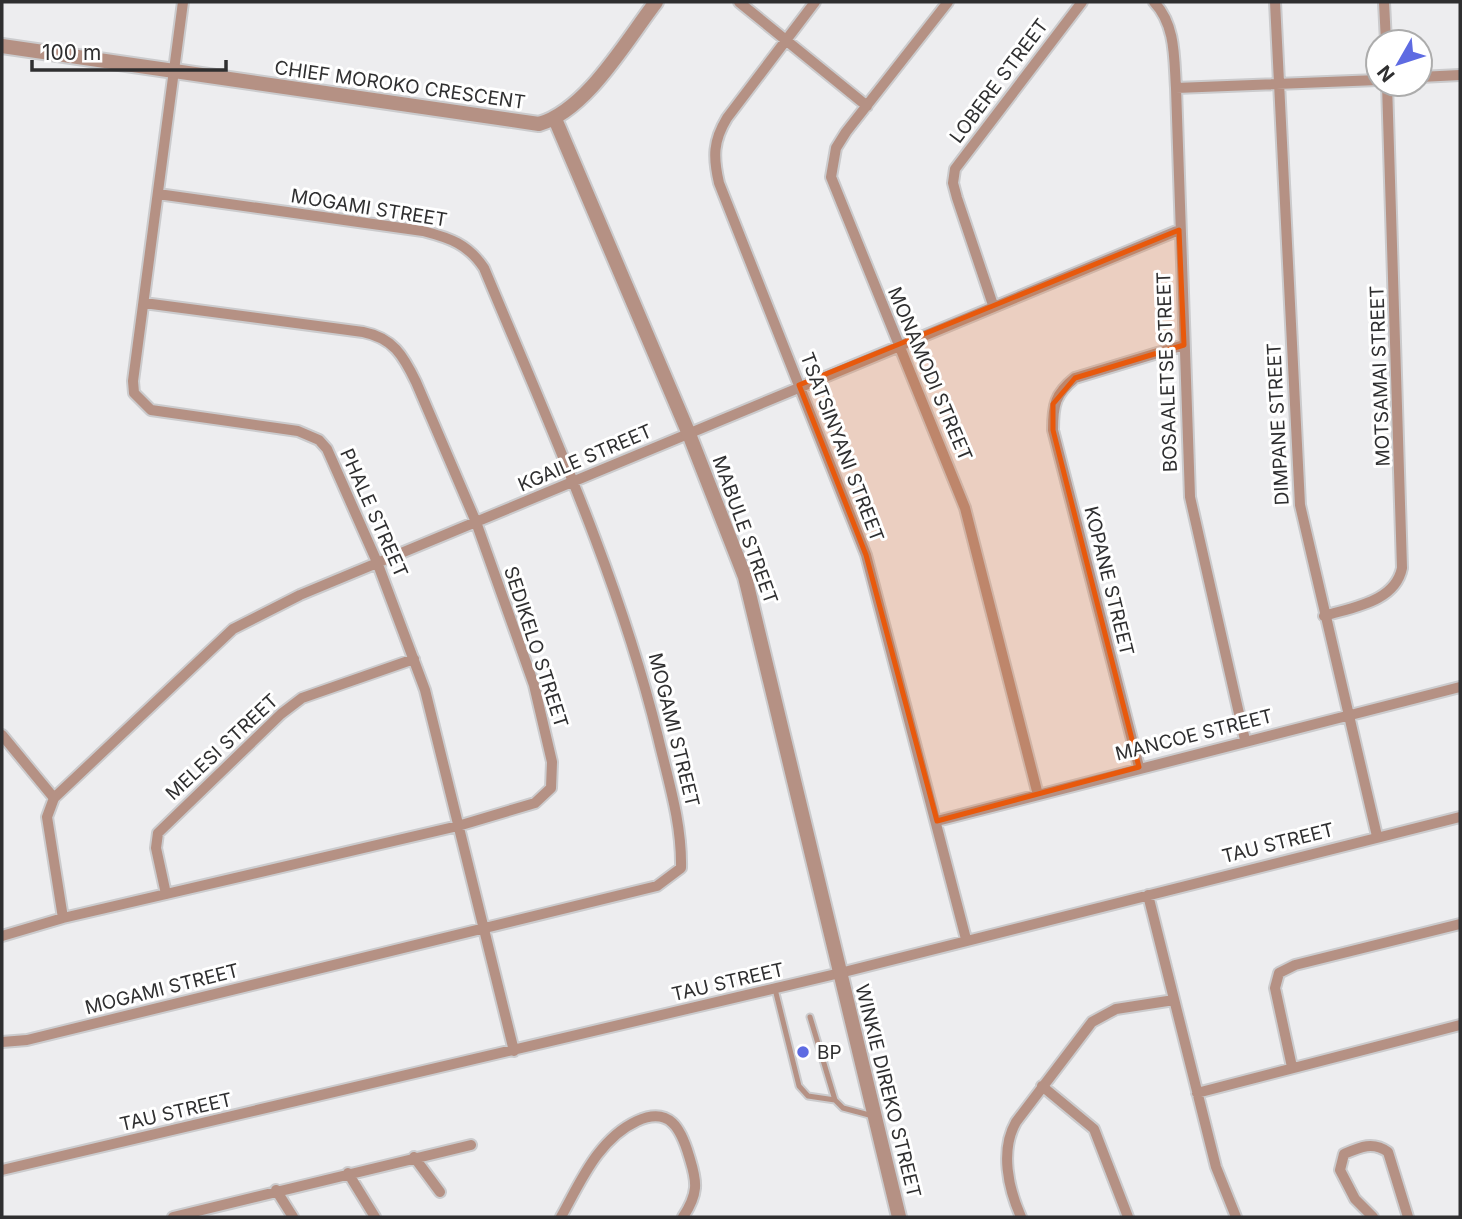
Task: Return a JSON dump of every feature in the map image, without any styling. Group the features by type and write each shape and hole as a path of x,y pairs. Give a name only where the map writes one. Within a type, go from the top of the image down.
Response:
{"street":[{"name":"PHALE STREET","path":"183,2 133,381 134,393 141,403 151,410 298,431 319,440 341,478 377,562 425,690 514,1051"},
{"path":"555,120 586,92 656,2"},
{"path":"739,2 867,106"},
{"name":"TSATSINYANI STREET","path":"815,2 727,118 715,143 713,160 719,183 866,555 966,939"},
{"name":"MONAMODI STREET","path":"948,2 836,148 831,177 965,508 1038,795"},
{"name":"LOBERE STREET","path":"993,305 957,198 953,183 955,169 1082,2"},
{"name":"BOSAALETSE STREET","path":"1154,2 1167,18 1176,89 1188,472 1194,526 1245,740"},
{"name":"DIMPANE STREET","path":"1275,2 1297,481 1324,616 1377,836"},
{"path":"1384,2 1385,28"},
{"name":"CHIEF MOROKO CRESCENT","path":"2,46 519,122 539,124 555,120"},
{"path":"1434,77 1460,75"},
{"path":"1176,89 1364,80"},
{"name":"MOTSAMAI STREET","path":"1324,616 1380,597 1400,579 1402,568 1387,98"},
{"name":"MABULE STREET","path":"555,120 689,433 745,577 840,973"},
{"name":"MOGAMI STREET","path":"2,1042 27,1040 657,886 681,868 679,825 642,673 606,562 484,268 474,253 462,244 423,231 158,194"},
{"name":"KGAILE STREET","path":"54,798 233,629 259,613 377,562 575,483 799,385 1180,230"},
{"name":"SEDIKELO STREET","path":"2,936 63,918 458,826 535,803 546,795 554,779 534,685 475,522 416,382 405,360 390,342 363,332 144,303"},
{"name":"KOPANE STREET","path":"1139,767 1053,430 1053,404 1061,389 1075,379 1184,345"},
{"name":"MELESI STREET","path":"166,894 156,848 158,834 261,733 302,698 414,659"},
{"name":"MANCOE STREET","path":"937,821 1139,767 1460,687"},
{"path":"2,736 54,798 47,817 63,918"},
{"name":"TAU STREET","path":"2,1170 840,973 966,939 1460,817"},
{"path":"1148,895 1216,1167 1236,1217"},
{"path":"1292,1067 1275,988 1279,973 1295,965 1460,924"},
{"name":"WINKIE DIREKO STREET","path":"840,973 899,1217"},
{"path":"1021,1217 1006,1146 1016,1122 1083,1031 1104,1013 1174,1000"},
{"path":"1197,1093 1460,1025"},
{"path":"1042,1086 1094,1129 1128,1217"},
{"path":"561,1217 605,1145 637,1121 652,1117 664,1118 677,1125 693,1167 696,1185 693,1200 683,1217"},
{"path":"173,1217 208,1212 276,1190 471,1144"},
{"path":"1373,1217 1355,1199 1340,1170 1345,1154 1369,1145 1380,1146 1388,1152 1408,1217"},
{"path":"415,1157 440,1192"},
{"path":"348,1173 375,1217"},
{"path":"276,1190 293,1217"}],"lane":[{"path":"775,988 799,1086 808,1096 835,1100"},
{"path":"810,1017 835,1100 844,1108 873,1116"}],"highlighted area":[{"path":"1179,230 1184,345 1075,378 1053,404 1053,430 1139,767 937,821 866,555 799,385"}],"place":[{"name":"BP","path":"803,1052"}]}
